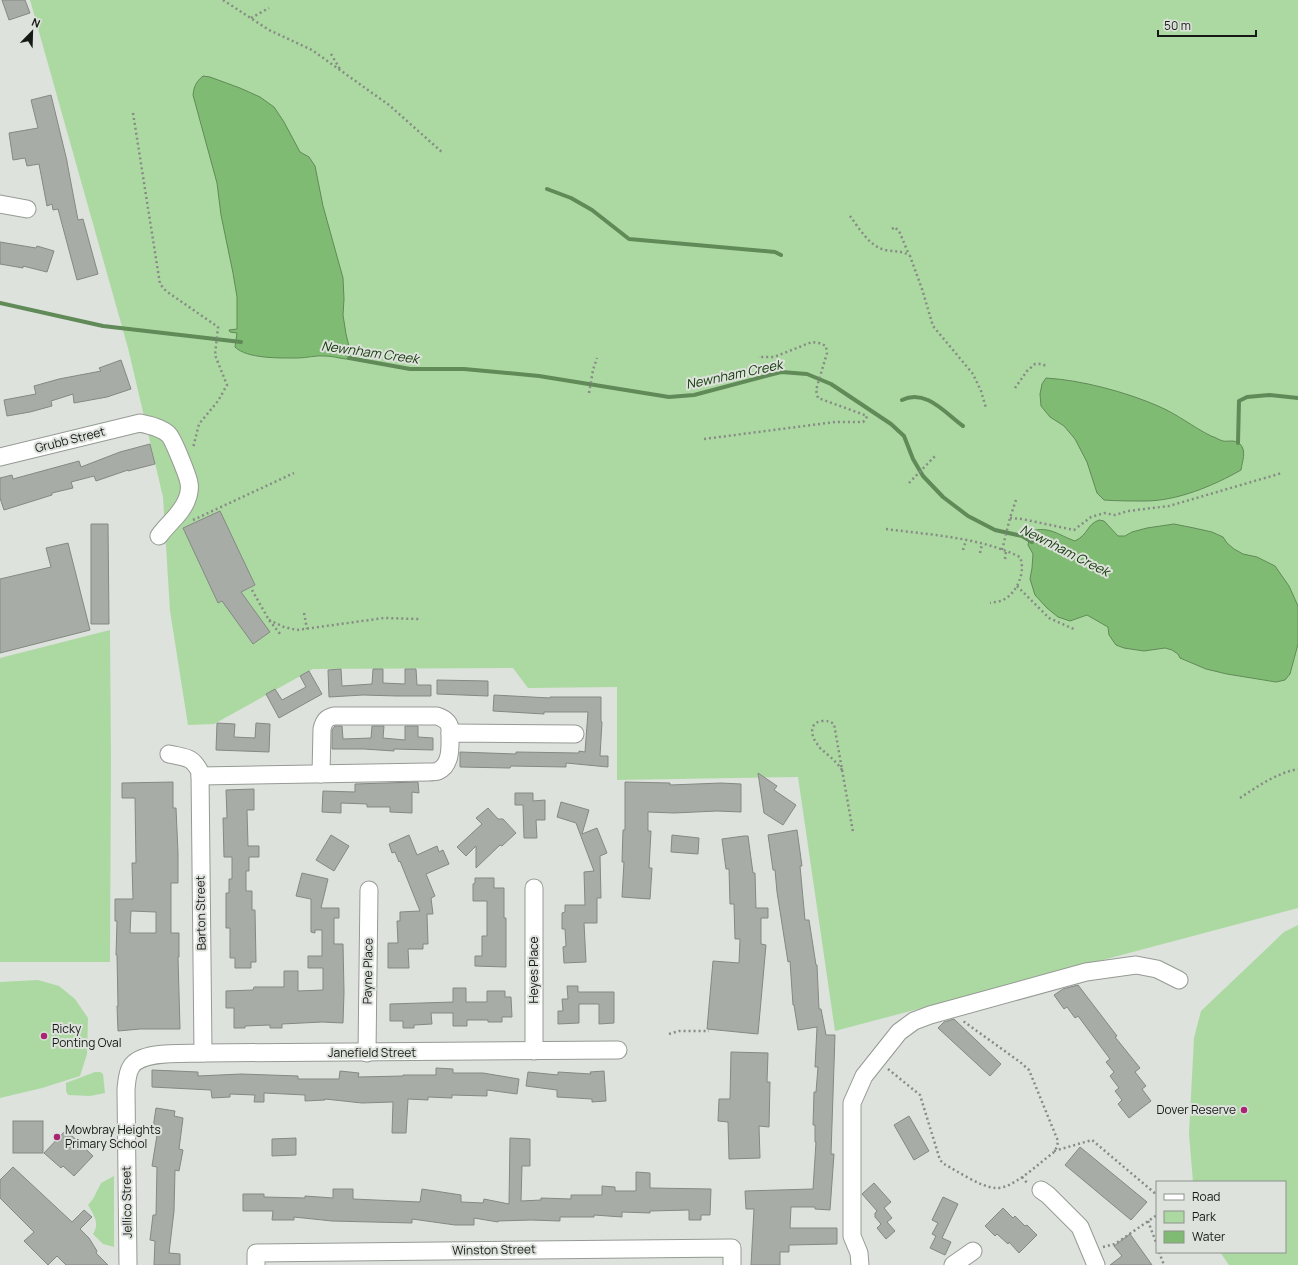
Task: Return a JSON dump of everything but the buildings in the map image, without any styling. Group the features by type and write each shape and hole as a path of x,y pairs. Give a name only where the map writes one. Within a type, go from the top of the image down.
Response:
{"street":[{"path":"0,204 27,209"},
{"name":"Grubb Street","path":"0,457 140,423 156,427 169,435 181,460 189,484 188,498 172,522"},
{"path":"159,536 172,522"},
{"path":"169,754 190,759 196,763 200,774 321,774 428,772 439,770 445,766 449,758 450,727 444,718 438,716 334,716 327,718 322,729 321,774"},
{"path":"450,733 575,734"},
{"name":"Barton Street","path":"200,774 203,1053"},
{"name":"Heyes Place","path":"534,888 534,1051"},
{"name":"Payne Place","path":"367,1053 369,890"},
{"path":"860,1265 859,1253 852,1236 852,1103 864,1076 899,1032 914,1021 930,1015 1086,972 1136,965 1157,968 1179,980"},
{"name":"Janefield Street","path":"131,1067 136,1061 155,1055 203,1053 618,1050"},
{"name":"Jellico Street","path":"128,1265 126,1088 131,1067"},
{"path":"1041,1190 1080,1227 1096,1265"},
{"name":"Winston Street","path":"256,1259 732,1248 732,1265"},
{"path":"953,1265 974,1251"}],"path":[{"path":"223,0 269,30 312,50 389,105 443,153"},
{"path":"251,18 269,8"},
{"path":"331,54 341,71"},
{"path":"133,113 160,284 166,290 218,327 215,355 227,385 218,401 199,424 193,448"},
{"path":"850,216 863,234 877,246 886,250 905,252 910,256"},
{"path":"892,230 895,227 900,234 910,256 933,326 973,374 986,408"},
{"path":"704,439 835,422 863,422 866,419 867,416 818,398 816,390 827,353 826,346 820,343 812,342 774,357 758,357"},
{"path":"589,393 593,370 597,358"},
{"path":"1015,388 1027,371 1035,364 1047,366"},
{"path":"909,483 936,455"},
{"path":"172,522 180,526 294,473"},
{"path":"1010,518 1022,519 1074,530 1091,517 1104,513 1115,515 1128,511 1169,506 1282,473"},
{"path":"1002,549 1016,500"},
{"path":"886,529 966,540 1002,549 1020,557 1023,563 1017,586 1010,595 1002,601 990,603"},
{"path":"964,550 966,540"},
{"path":"980,553 982,544"},
{"path":"1005,558 1006,551"},
{"path":"1017,586 1049,618 1076,630"},
{"path":"252,590 269,620 281,635"},
{"path":"304,613 307,629"},
{"path":"269,620 284,627 297,630 384,618 419,619"},
{"path":"842,770 837,763 818,745 812,735 814,725 820,722 830,721 834,724 853,832"},
{"path":"1240,798 1265,782 1292,770 1298,769"},
{"path":"950,1009 954,1014 1029,1070 1058,1141 1054,1152"},
{"path":"669,1034 679,1030 709,1032"},
{"path":"877,1060 920,1095 940,1160 944,1164 979,1182 995,1188 1012,1185 1054,1152 1092,1140 1156,1194"},
{"path":"1100,1248 1114,1244 1156,1216"},
{"path":"1148,1221 1156,1242"},
{"path":"1159,1253 1164,1265"}],"green space":[{"path":"30,0 1298,0 1298,908 835,1031 798,777 617,780 617,687 528,688 513,668 313,669 214,724 188,725 170,611 163,497 128,348"},
{"path":"110,630 110,962 0,962 0,658"},
{"name":"Dover Reserve","path":"1298,925 1298,1265 1229,1265 1221,1253 1286,1253 1286,1181 1193,1181 1189,1134 1194,1038 1201,1011 1284,932"},
{"name":"Ricky Ponting Oval","path":"38,980 59,986 75,999 88,1018 87,1054 80,1076 42,1088 0,1098 0,982"},
{"path":"95,1072 100,1072 103,1074 105,1093 90,1096 68,1095 66,1091 66,1083"},
{"path":"114,1176 114,1247 103,1244 93,1234 96,1223 88,1205 93,1199 101,1183"}],"water":[{"path":"203,76 210,77 240,88 260,97 274,107 300,152 309,157 315,166 323,206 343,278 343,315 352,359 322,356 297,358 264,357 248,354 235,347 237,333 230,332 229,330 237,329 237,297 233,273 221,215 217,183 193,95 196,84"},
{"path":"1046,378 1074,381 1132,396 1165,409 1211,436 1223,441 1238,442 1244,453 1241,470 1207,487 1170,498 1145,501 1104,500 1097,493 1087,462 1075,439 1064,426 1050,417 1041,406 1040,394 1042,384"},
{"path":"1099,520 1104,521 1118,536 1125,536 1132,532 1147,528 1174,524 1212,532 1223,537 1234,549 1243,554 1257,557 1275,566 1289,586 1298,606 1298,644 1290,674 1285,680 1276,682 1206,669 1180,658 1178,654 1172,650 1165,648 1144,651 1124,648 1116,645 1109,635 1108,627 1087,615 1070,621 1058,617 1035,595 1030,579 1033,554 1028,545 1031,531 1049,530 1075,541 1083,535 1092,524"}],"waterway":[{"path":"547,189 571,198 592,210 629,239 775,252 781,255"},
{"name":"Newnham Creek","path":"0,303 103,326 241,342"},
{"name":"Newnham Creek","path":"349,358 410,369 464,369 539,376 669,397 694,395 781,372 807,374 831,384 891,424 904,436 913,459 923,476 943,497 968,516 995,530 1022,536 1032,542"},
{"path":"1238,443 1239,401 1247,397 1269,395 1298,398"},
{"path":"902,400 911,397 919,397 927,400 943,409 963,426"}],"place":[{"name":"Ricky Ponting Oval","path":"44,1036"},
{"name":"Dover Reserve","path":"1244,1110"},
{"name":"Mowbray Heights Primary School","path":"57,1137"}]}
